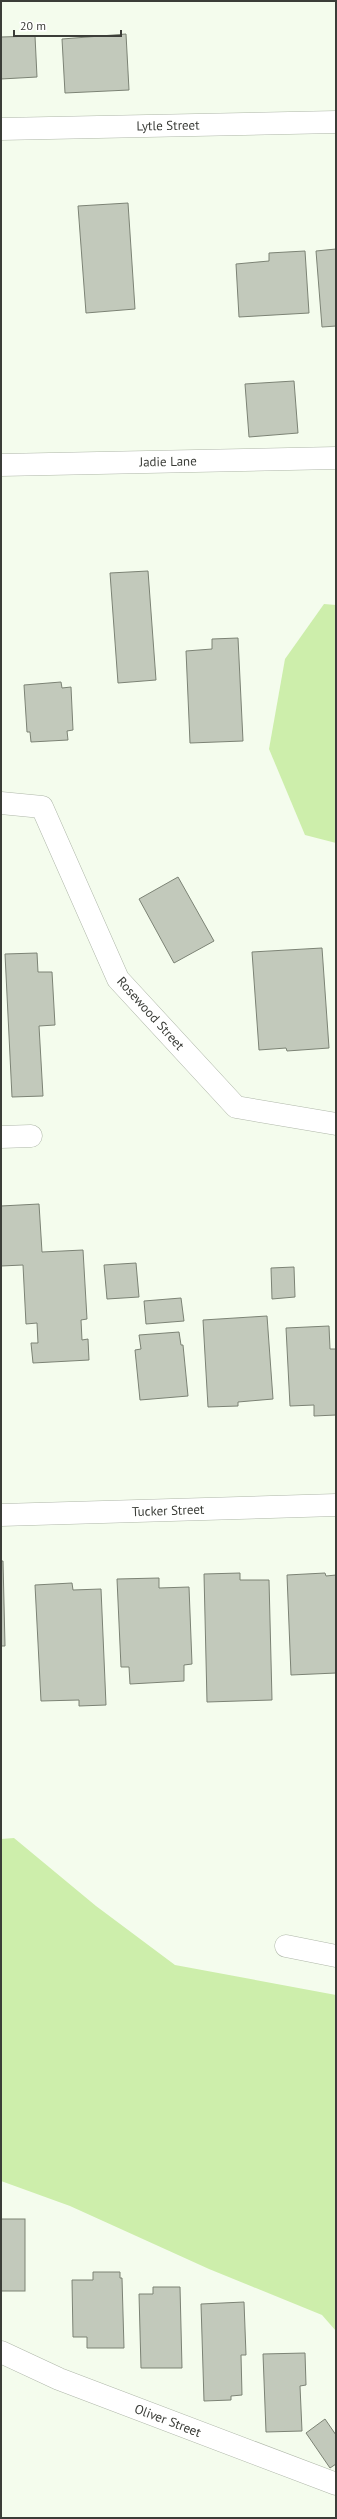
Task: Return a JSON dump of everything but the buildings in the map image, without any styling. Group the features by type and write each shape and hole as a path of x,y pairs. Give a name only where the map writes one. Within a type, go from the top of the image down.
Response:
{"street":[{"name":"Lytle Street","path":"1,129 336,122"},
{"name":"Jadie Lane","path":"1,464 336,458"},
{"name":"Rosewood Street","path":"1,803 42,807 118,979 236,1107 336,1124"},
{"path":"1,1137 31,1136"},
{"name":"Tucker Street","path":"1,1515 336,1505"},
{"path":"286,1946 336,1956"},
{"name":"Oliver Street","path":"1,2352 59,2379 336,2484"}],"green space":[{"path":"324,604 336,605 336,843 305,835 269,749 285,659"},
{"path":"14,1838 96,1906 175,1965 336,1995 336,2331 322,2315 209,2269 70,2206 1,2181 1,1839"}]}
